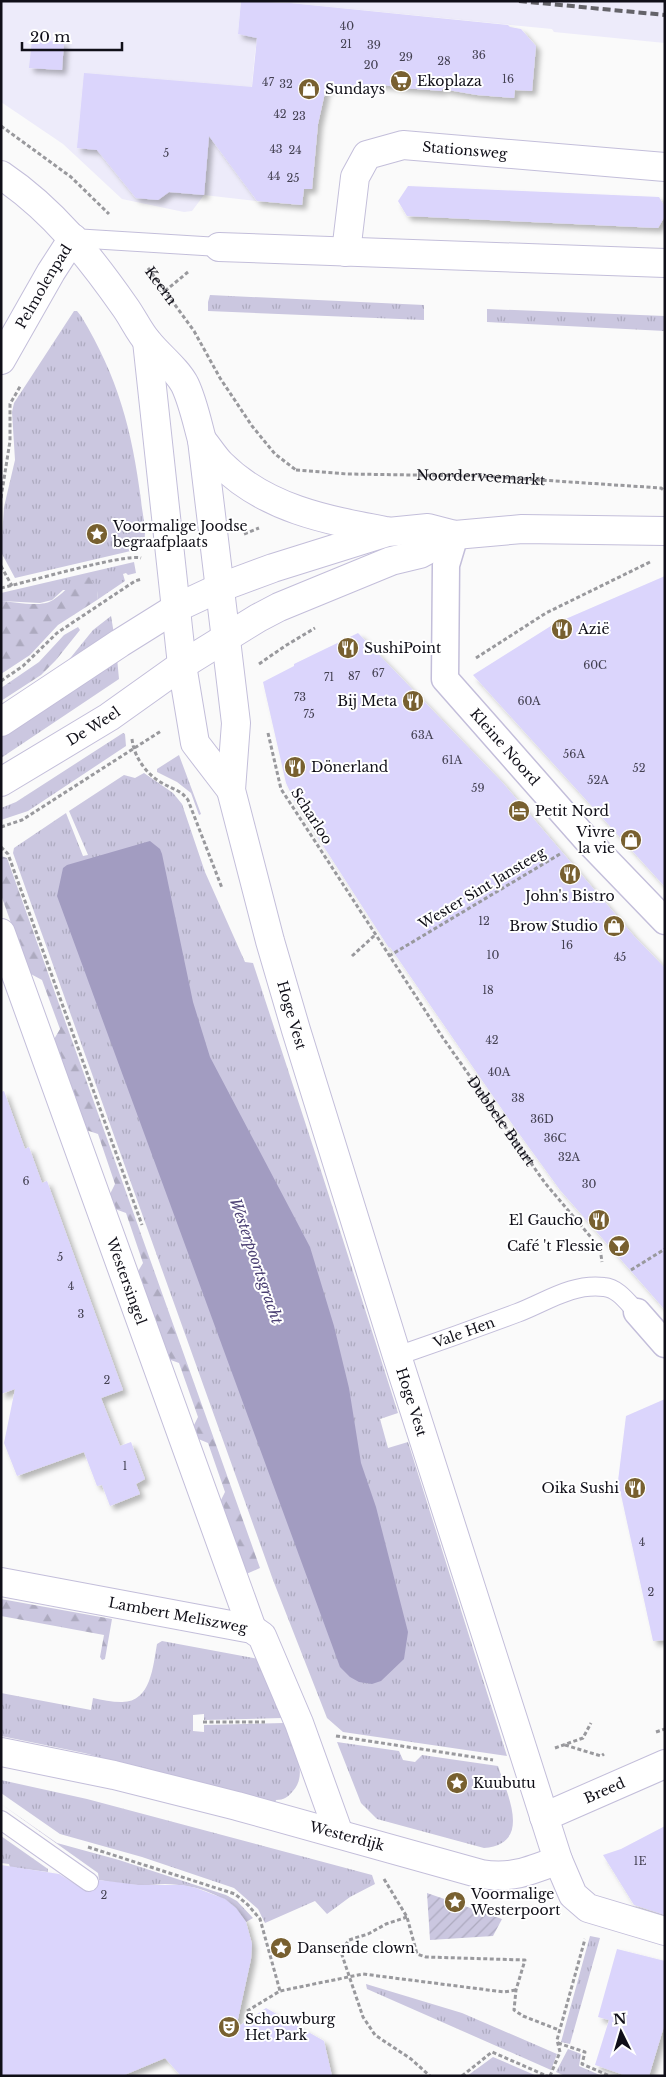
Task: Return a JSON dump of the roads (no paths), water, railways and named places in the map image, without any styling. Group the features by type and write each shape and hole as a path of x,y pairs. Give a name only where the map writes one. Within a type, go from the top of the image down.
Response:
{"street":[{"name":"Stationsweg","path":"346,252 355,177 367,155 403,145 665,167"},
{"path":"1,175 22,189 73,238 127,309 147,341 185,384 202,440 219,588"},
{"name":"Pelmolenpad","path":"1,360 73,238"},
{"path":"219,247 665,263"},
{"path":"147,341 176,608"},
{"path":"202,440 221,464 244,482 279,504 312,516 388,532"},
{"path":"1,722 176,608 219,588 273,568 388,532 428,528 455,535 522,529 665,531"},
{"path":"225,638 279,607 391,561 420,554 455,535"},
{"name":"Kleine Noord","path":"455,535 446,565 445,679 586,839 665,921"},
{"name":"Hoge Vest","path":"219,588 236,723 231,790 270,941 397,1356 558,1860"},
{"name":"Hoge Vest","path":"176,608 182,665 194,744 231,790"},
{"name":"De Weel","path":"1,782 109,716 182,665 225,638"},
{"name":"Westersingel","path":"1,933 252,1629"},
{"path":"637,1312 665,1344"},
{"name":"Lambert Meliszweg","path":"1,1582 252,1629 262,1636 300,1723 339,1834"},
{"name":"Westerdijk","path":"1,1752 114,1775 499,1877 532,1871 558,1860"},
{"name":"Breed","path":"544,1816 665,1764"},
{"path":"558,1860 573,1895 588,1908 665,1931"}],"lane":[{"path":"73,238 219,247"},
{"name":"Vale Hen","path":"397,1356 532,1308 554,1295 578,1288 606,1287 617,1292 637,1312"},
{"path":"1,1820 89,1882"}],"water":[{"name":"Westerpoortsgracht","path":"150,841 160,849 162,854 193,1002 210,1057 310,1247 334,1326 349,1388 361,1463 376,1507 408,1632 404,1659 381,1681 372,1684 359,1682 350,1677 340,1667 57,896 63,868 67,865"}],"railway":[{"path":"519,1 665,15"}],"place":[{"name":"Ekoplaza","path":"401,81"},
{"name":"Sundays","path":"309,89"},
{"name":"Voormalige Joodse begraafplaats","path":"97,534"},
{"name":"Azië","path":"562,629"},
{"name":"SushiPoint","path":"348,648"},
{"name":"Bij Meta","path":"413,701"},
{"name":"Dönerland","path":"295,767"},
{"name":"Petit Nord","path":"519,811"},
{"name":"Vivre la vie","path":"631,840"},
{"name":"John's Bistro","path":"570,874"},
{"name":"Brow Studio","path":"614,926"},
{"name":"El Gaucho","path":"599,1220"},
{"name":"Café 't Flessie","path":"619,1246"},
{"name":"Oika Sushi","path":"635,1488"},
{"name":"Kuubutu","path":"457,1783"},
{"name":"Voormalige Westerpoort","path":"455,1902"},
{"name":"Dansende clown","path":"281,1948"},
{"name":"Schouwburg Het Park","path":"229,2027"}]}
